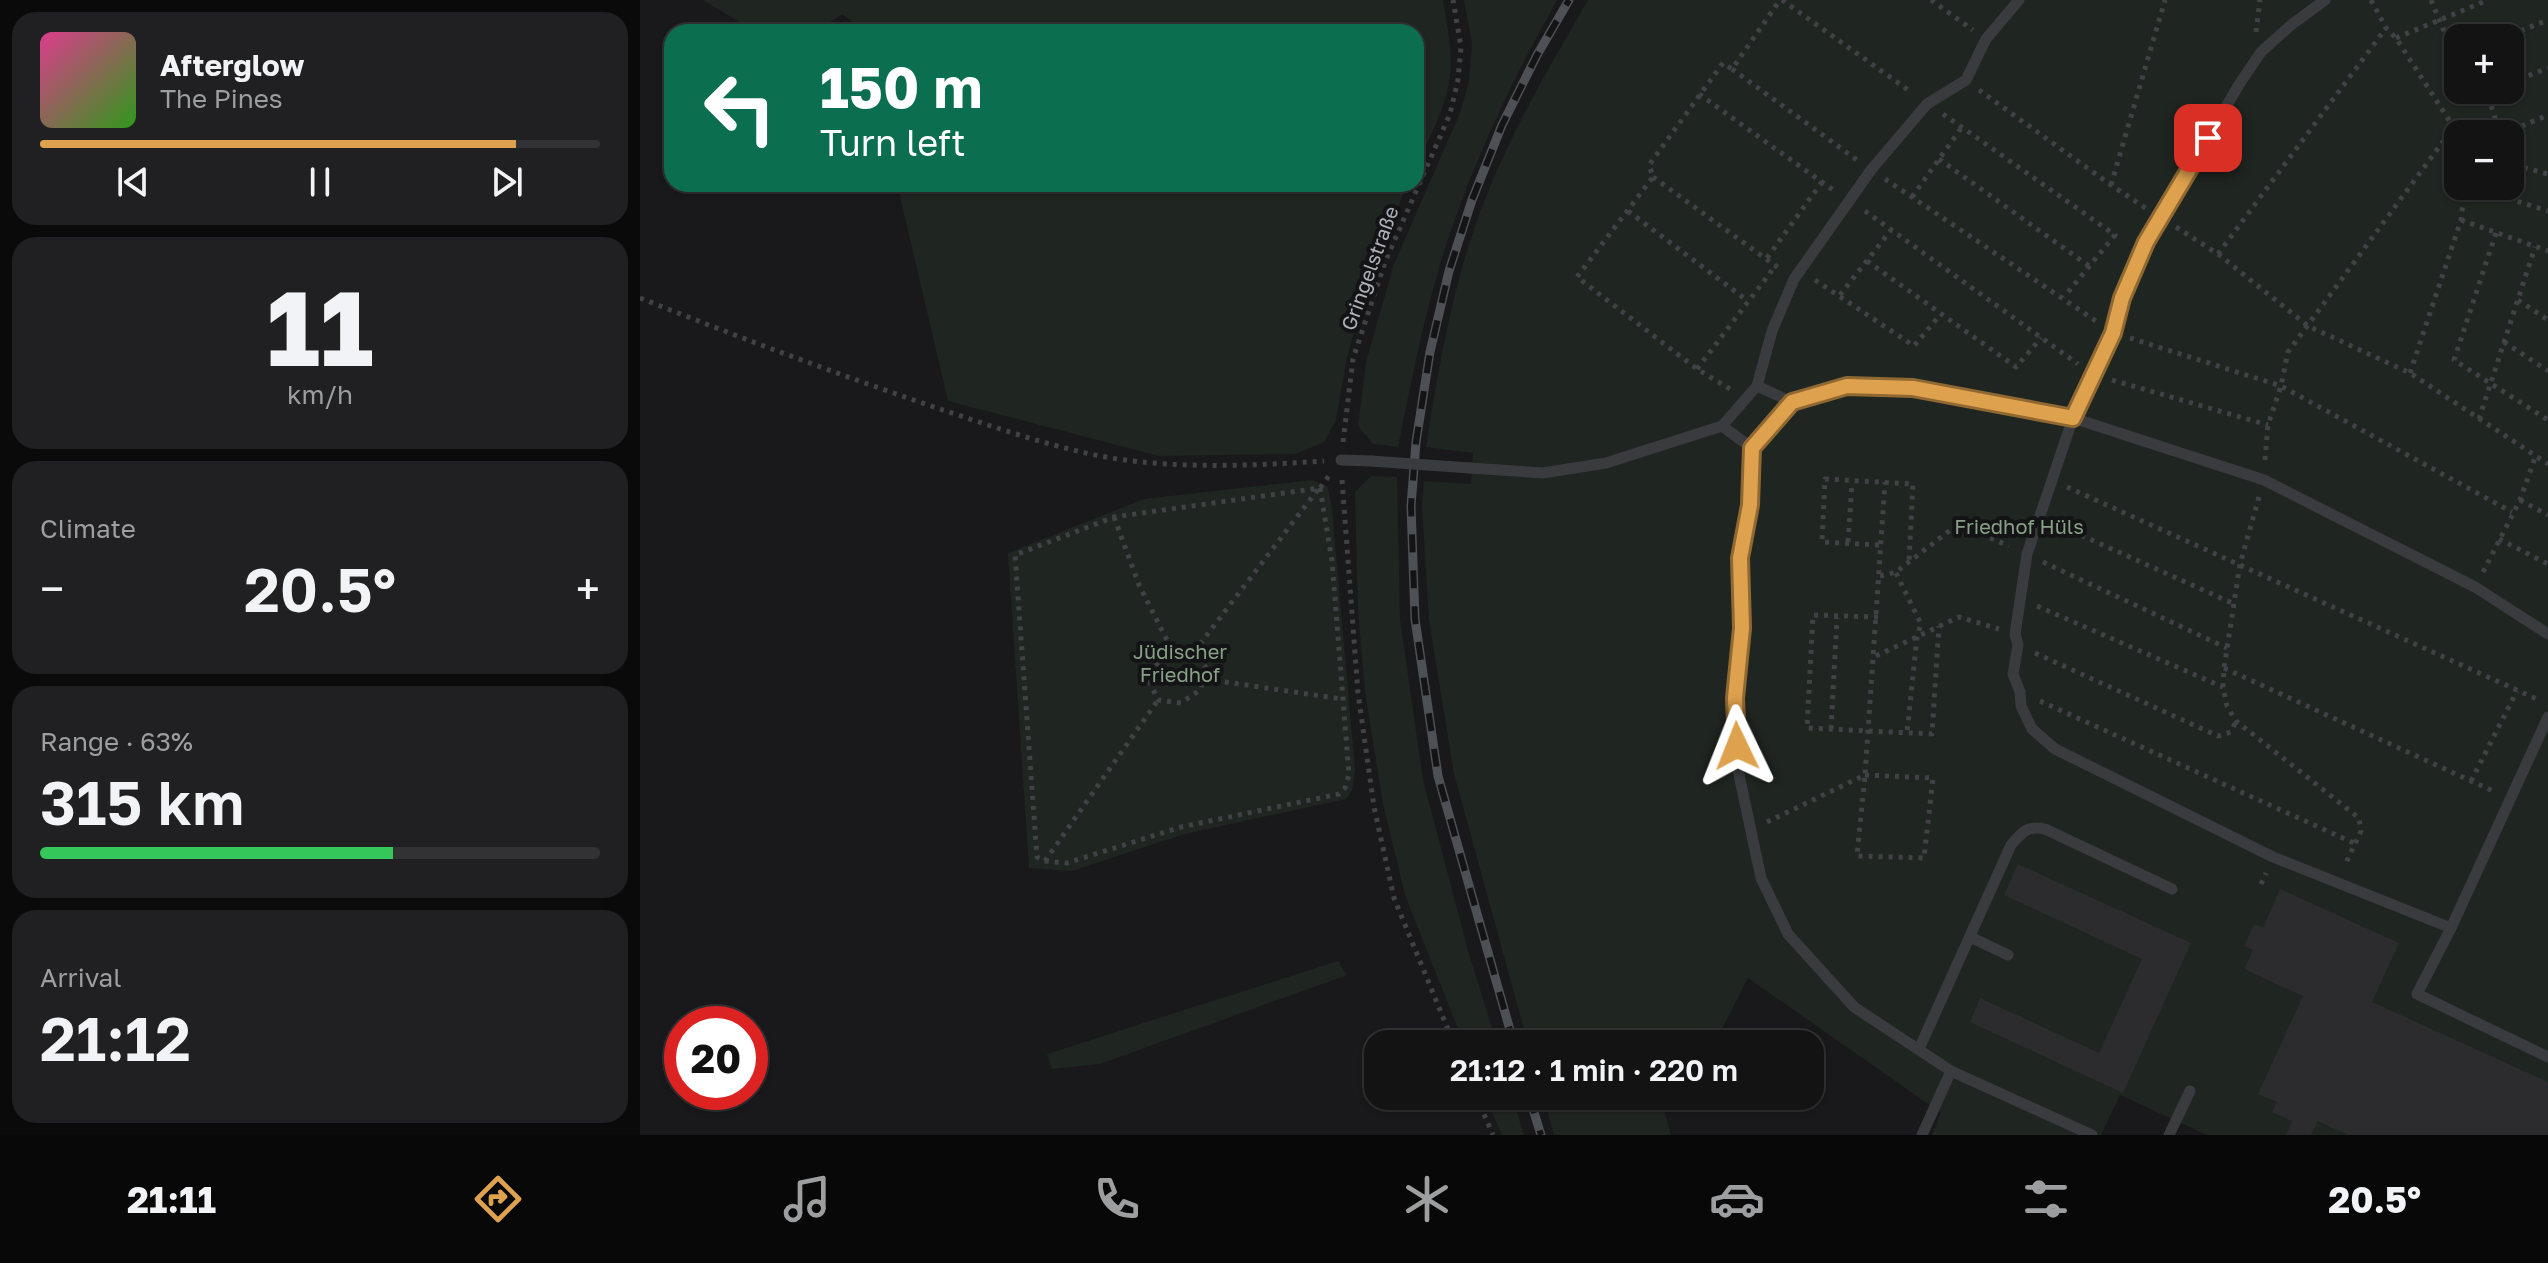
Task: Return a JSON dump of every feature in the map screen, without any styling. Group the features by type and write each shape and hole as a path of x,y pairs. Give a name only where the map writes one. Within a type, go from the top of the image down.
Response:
{"lane":[{"path":"1341,460 1543,473 1606,463 1722,426 1757,386 1772,331 1797,275 1871,170 1927,104 1966,80 1986,39 2019,0"},
{"path":"2325,0 2261,52 2146,242 2122,298 2113,333 2073,418 2038,516 2019,598 2013,674 2020,692 2021,706 2032,729 2055,749 2273,857 2451,928"},
{"path":"1757,386 1792,402"},
{"path":"2092,1135 1951,1071 1854,1007 1788,934 1761,878 1738,770 1735,698 1742,628 1740,558 1750,505 1752,448 1792,402 1847,386 1913,388 2073,418 2264,480 2475,587 2548,634"},
{"path":"1722,426 1752,448"},
{"path":"2548,717 2451,928 2417,994 2548,1057"},
{"path":"1919,1049 2011,845 2022,832 2033,826 2045,829 2172,889"},
{"path":"1970,937 2008,955"},
{"path":"1922,1135 1951,1071"},
{"path":"2169,1135 2190,1091"}],"path":[{"name":"Gringelstraße","path":"1424,173 1450,114 1458,80 1461,47 1453,0"},
{"path":"1940,315 1914,346 1840,295 1776,265 1653,177 1649,165 1699,94 1723,63 1732,69 1781,0 2115,235 2064,297"},
{"path":"1931,0 1986,39"},
{"path":"2111,185 2165,0"},
{"path":"2371,0 2386,28 2396,38 2449,120"},
{"path":"2431,0 2444,33"},
{"path":"2396,38 2488,0"},
{"path":"2524,29 2548,20"},
{"path":"2218,254 2386,28"},
{"path":"2524,77 2548,68"},
{"path":"1966,80 2111,185 2218,254 2308,326 2410,373 2548,464"},
{"path":"1699,94 2092,374 2268,425"},
{"path":"2524,125 2548,115"},
{"path":"1912,197 1962,127"},
{"path":"1939,159 2089,266"},
{"path":"2524,168 2548,174"},
{"path":"1653,177 1577,277 1697,369 1745,397"},
{"path":"1767,258 1822,182"},
{"name":"Gringelstraße","path":"1416,192 1385,262 1353,359 1341,460 1358,693 1374,807 1394,898 1448,1030"},
{"path":"2410,373 2465,200"},
{"path":"2513,200 2548,211"},
{"path":"1628,211 1748,301"},
{"path":"2461,220 2548,251"},
{"path":"1840,295 1891,229"},
{"path":"2496,233 2454,360 2548,420"},
{"path":"2479,419 2535,247"},
{"path":"1867,261 2016,367 2041,338"},
{"path":"1697,369 1776,265"},
{"path":"640,298 803,362 995,427 1102,456 1187,464 1261,465 1341,460"},
{"path":"2518,300 2548,320"},
{"path":"2504,342 2548,371"},
{"path":"2475,587 2520,500 2535,458"},
{"path":"1194,652 1341,460"},
{"path":"1879,545 1822,542 1825,479 1852,483 1913,484 1909,562"},
{"path":"2051,480 2548,704"},
{"path":"1751,829 1865,775 1933,778 1924,858 1857,856 1865,775 1878,617 1879,545 1885,482"},
{"path":"1848,542 1852,483"},
{"path":"1320,488 1332,561 1349,775 1345,788 1339,794 1181,827 1067,863 1037,857 1015,555 1114,517 1320,488"},
{"path":"2520,500 2548,515"},
{"path":"2038,516 2232,603"},
{"path":"1114,517 1139,585 1171,648"},
{"path":"1880,576 1896,572 1958,524 2227,648"},
{"path":"2499,539 2548,564"},
{"path":"1896,572 1921,624 1907,733"},
{"path":"2019,598 2223,687"},
{"path":"1878,617 1813,615 1807,728 1932,734 1939,626"},
{"path":"1875,657 1959,617 2016,640 2218,736 2231,732 2236,721"},
{"path":"1831,729 1837,618"},
{"path":"1171,648 1194,652 1207,669 1200,690 1181,703 1158,700 1151,690 1151,675 1171,648"},
{"path":"2224,668 2509,798"},
{"path":"1205,679 1342,699"},
{"path":"2471,781 2517,691"},
{"path":"2020,692 2356,844"},
{"path":"1045,861 1158,700"},
{"path":"1482,1110 1493,1135"}],"green space":[{"path":"703,0 1443,0 1451,67 1441,111 1424,149 1424,24 856,24 842,14 828,24 743,24"},
{"path":"1464,0 1557,0 1490,131 1462,199 1427,312 1398,447 1373,444 1358,426 1366,362 1394,264 1460,113 1469,81 1472,44"},
{"name":"Friedhof Hüls","path":"1588,0 2548,0 2548,1135 2207,1135 2120,1095 2101,1135 1932,1135 1941,1113 1748,978 1721,1030 1524,1030 1454,774 1429,620 1422,507 1424,481 1471,484 1473,453 1426,447 1448,323 1473,232 1506,150"},
{"path":"899,192 1404,192 1376,256 1347,357 1336,420 1324,442 1296,454 1159,456 948,401"},
{"path":"1371,476 1397,477 1400,619 1423,780 1493,1030 1458,1030 1405,895 1383,804 1365,692 1358,611 1355,492"},
{"name":"Jüdischer Friedhof","path":"1313,480 1328,487 1332,509 1355,769 1352,791 1346,799 1185,834 1072,871 1029,868 1008,553 1144,499"},
{"path":"1338,961 1347,975 1100,1064 1052,1069 1047,1054"},
{"path":"1491,1110 1516,1110 1524,1135 1502,1135"},
{"path":"1547,1110 1664,1110 1671,1135 1554,1135"}],"building":[{"path":"2018,864 2191,943 2123,1093 1970,1022 1980,998 2099,1053 2142,959 2004,895"},
{"path":"2280,889 2399,943 2372,1002 2548,1082 2548,1135 2348,1135 2318,1121 2311,1135 2286,1135 2292,1121 2272,1112 2277,1102 2258,1094 2303,996 2244,969 2253,950 2244,946 2254,924 2263,928"}],"railway":[{"path":"1510,1030 1438,776 1415,619 1411,506 1416,442 1430,352 1449,271 1472,200 1502,125 1569,0"},
{"path":"1533,1110 1541,1135"}],"route":[{"path":"1737,746 1735,698 1742,628 1740,558 1750,505 1752,448 1792,402 1847,386 1913,388 2073,418 2113,333 2122,298 2146,242 2208,138"}]}
